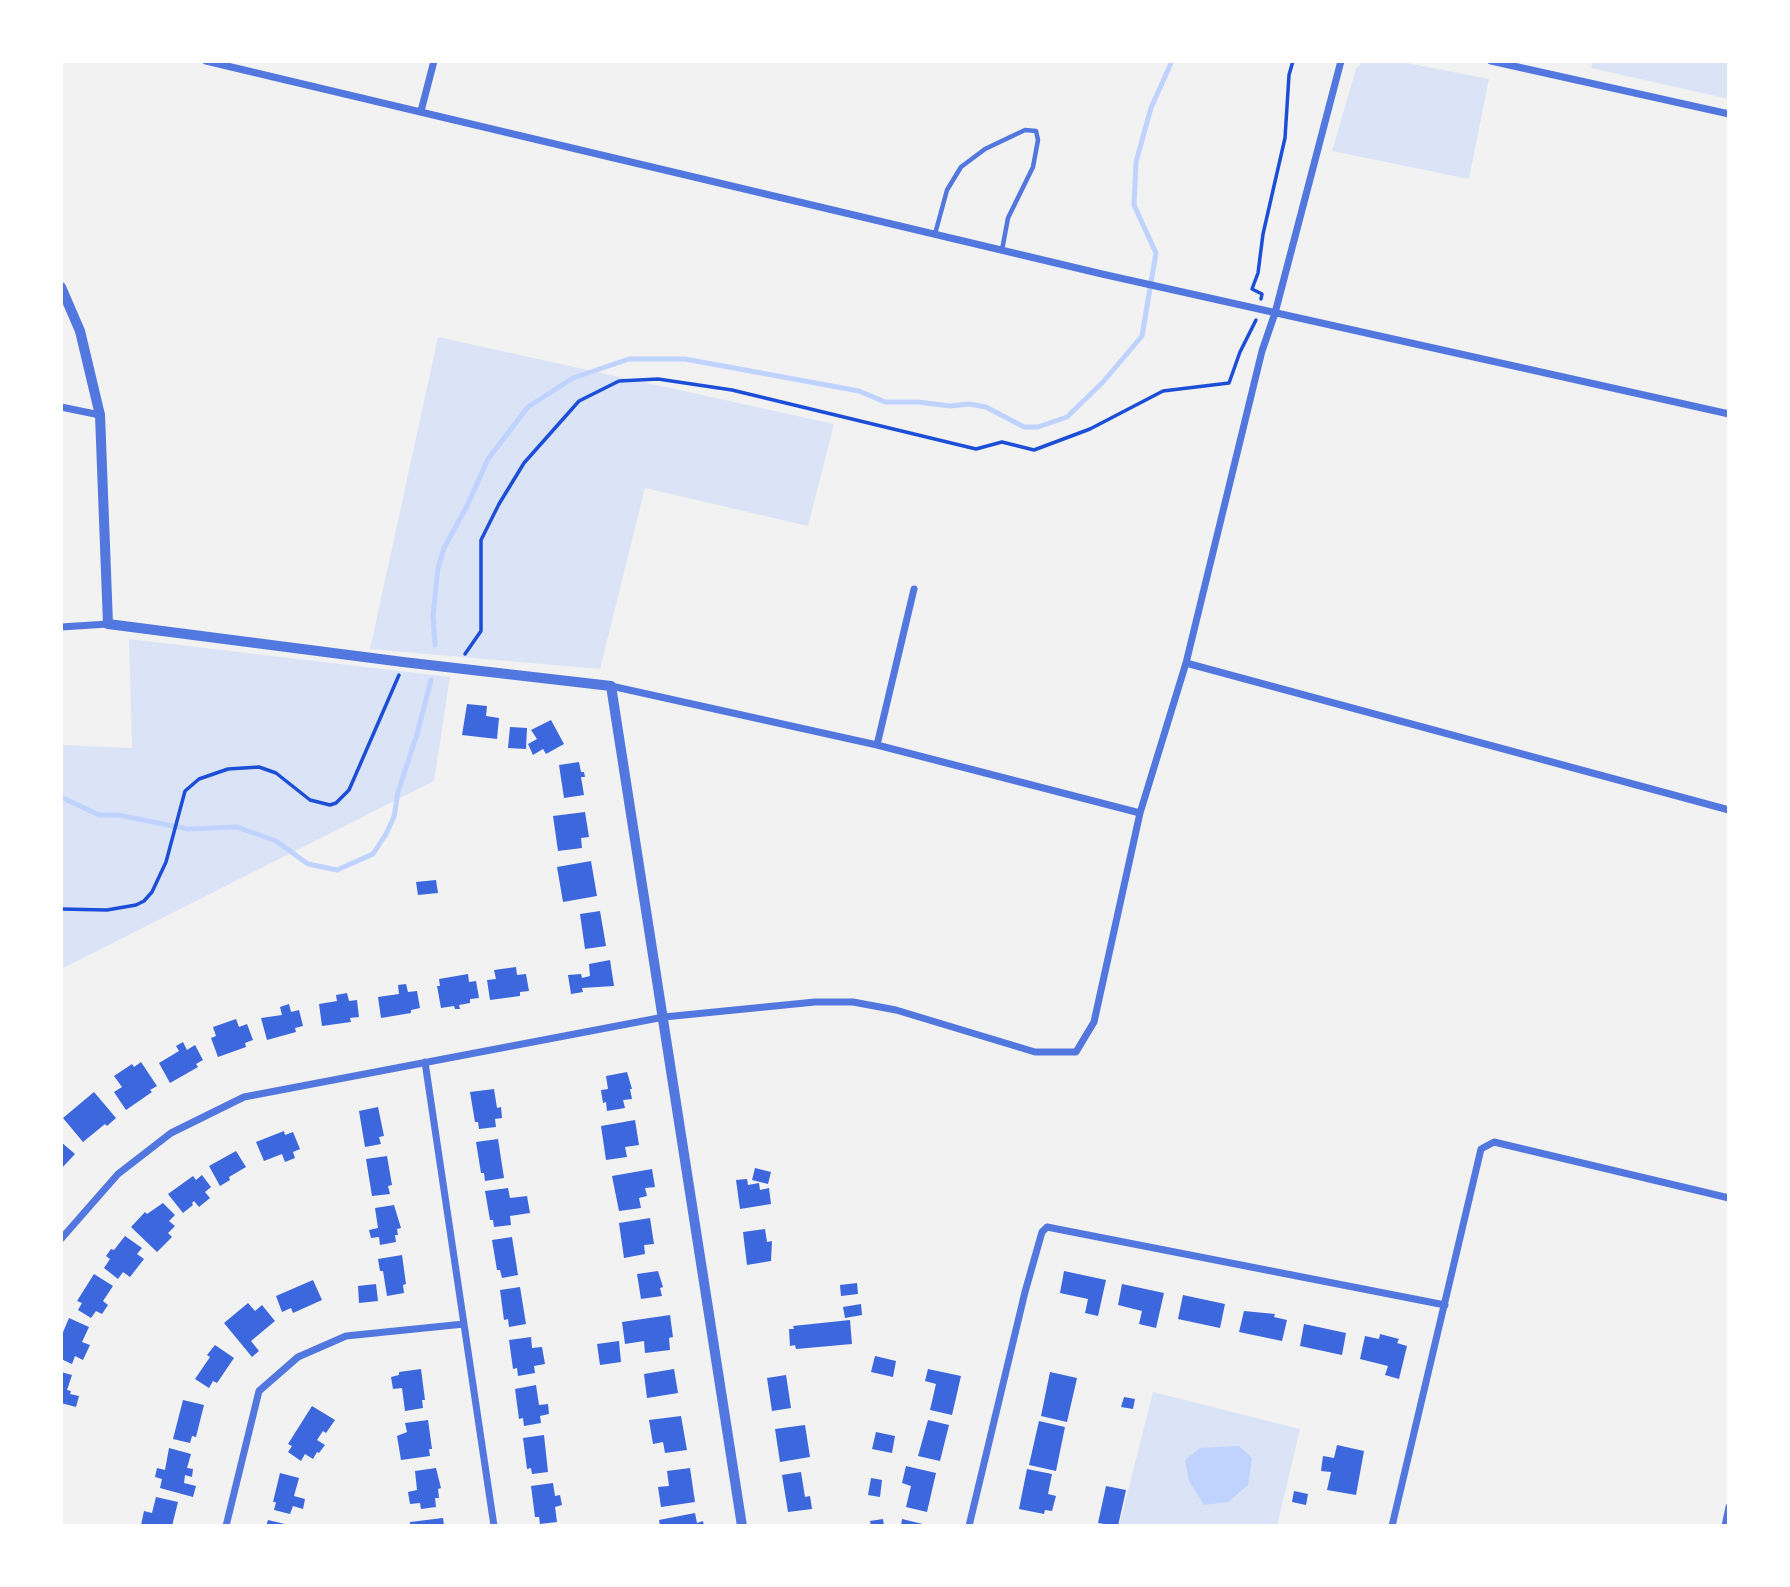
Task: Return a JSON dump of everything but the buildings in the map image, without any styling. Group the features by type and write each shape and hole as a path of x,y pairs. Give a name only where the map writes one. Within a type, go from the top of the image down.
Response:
{"street":[{"path":"206,61 1102,274 1729,414"},
{"path":"421,111 434,61"},
{"path":"61,1239 118,1174 171,1133 244,1097 664,1017 815,1002 853,1002 896,1010 1035,1052 1076,1052 1094,1021 1140,813 1186,663 1262,351 1275,313 1341,61"},
{"path":"1491,61 1729,114"},
{"path":"61,287 80,331 100,415 108,624"},
{"path":"61,407 100,415"},
{"path":"877,745 914,589"},
{"path":"61,627 108,624 390,661 611,686 877,745 1140,813"},
{"path":"1186,663 1729,810"},
{"path":"611,686 742,1526"},
{"path":"425,1062 494,1526"},
{"path":"1392,1526 1481,1149 1494,1142 1729,1198"},
{"path":"969,1526 1025,1292 1042,1232 1047,1227 1444,1306"},
{"path":"226,1526 259,1391 298,1357 346,1336 464,1324"},
{"path":"1725,1526 1729,1507"}],"lane":[{"path":"935,234 947,190 961,167 985,149 1025,130 1036,131 1038,139 1033,167 1009,219 1002,250"}],"path":[{"path":"463,655 481,631 481,540 499,504 524,463 579,401 619,381 659,379 732,390 976,449 1002,442 1034,450 1090,429 1163,391 1229,383 1260,308 1262,294 1252,289 1258,273 1263,234 1284,148 1288,124 1289,75 1293,61"},
{"path":"61,909 107,910 136,905 152,892 166,862 185,791 199,779 228,769 250,766 276,773 310,800 330,805 336,803 349,790 397,684 400,670"}],"shaded area":[{"path":"1364,61 1397,61 1489,79 1469,179 1332,151 1356,69"},
{"path":"1593,61 1729,61 1729,99 1591,68"},
{"path":"438,337 834,424 808,526 645,488 600,669 370,649"},
{"path":"129,639 450,677 434,781 61,969 61,745 132,748"},
{"path":"1153,1392 1300,1429 1277,1526 1119,1526"}],"water":[{"path":"1239,1446 1252,1458 1248,1485 1228,1502 1204,1505 1189,1481 1185,1460 1200,1448"}],"waterway":[{"path":"435,645 433,616 438,568 444,548 488,459 528,407 573,378 629,359 685,359 859,391 885,402 950,406 969,404 986,407 1024,427 1038,427 1067,417 1103,382 1142,336 1156,253 1134,205 1136,162 1151,108 1172,61"},
{"path":"61,797 99,815 118,815 188,829 237,827 276,841 308,864 337,870 373,854 386,834 394,817 398,792 431,680"}]}
